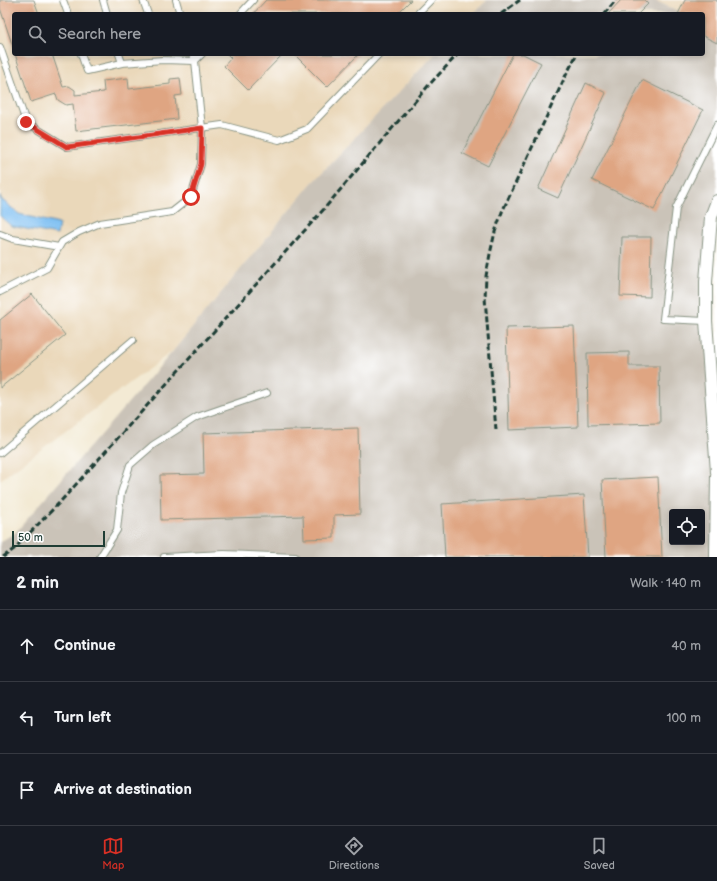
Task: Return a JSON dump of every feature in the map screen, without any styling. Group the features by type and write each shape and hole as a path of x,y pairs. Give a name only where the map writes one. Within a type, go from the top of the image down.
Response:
{"street":[{"path":"716,557 717,473 706,322 706,282 712,217 717,201"}],"lane":[{"path":"63,0 67,12"},
{"path":"103,0 106,12"},
{"path":"143,0 147,12"},
{"path":"176,0 179,12"},
{"path":"242,12 253,0"},
{"path":"419,12 431,0"},
{"path":"0,47 26,122 67,147 222,125 280,140 307,128 377,56"},
{"path":"82,56 87,71 122,62 162,57 195,61"},
{"path":"120,56 122,62"},
{"path":"0,292 47,268 62,242 79,232 100,223 172,212 191,197 201,164 202,128 194,56"},
{"path":"195,61 200,56"},
{"path":"706,322 663,319 676,208 717,125"},
{"path":"0,234 13,239 58,247"},
{"path":"0,453 133,340"},
{"path":"100,557 117,530 121,493 130,465 152,445 196,417 266,393"},
{"path":"164,557 224,554 295,557"}],"shaded area":[{"path":"0,0 487,0 475,12 12,12 12,56 433,56 311,184 174,350 0,480"},
{"path":"487,0 654,0 680,12 475,12"},
{"path":"654,0 717,0 705,12 680,12"},
{"path":"705,23 717,28 717,221 713,230 717,440 716,557 0,557 0,542 16,532 174,350 311,184 433,56 705,56"}],"water":[{"path":"0,196 2,200 19,214 59,224 57,235 11,226 0,216"}],"building":[{"path":"0,0 34,0 38,12 12,12 12,44 0,8"},
{"path":"266,0 411,0 399,12 255,12"},
{"path":"621,0 644,0 648,4 640,12 610,12"},
{"path":"685,0 717,0 717,43 705,37 705,12 679,12"},
{"path":"16,56 53,56 63,87 69,86 75,90 75,95 104,92 103,81 128,78 129,89 170,84 170,79 180,78 182,95 175,96 177,119 76,131 73,104 66,105 58,100 56,94 31,102"},
{"path":"229,56 281,56 248,90 224,66 231,58"},
{"path":"296,56 357,56 327,87"},
{"path":"512,56 527,56 541,63 488,166 462,153"},
{"path":"642,80 703,110 654,210 592,180"},
{"path":"586,83 606,93 558,198 538,189"},
{"path":"622,237 651,237 650,297 620,296"},
{"path":"32,294 65,335 0,388 0,320"},
{"path":"574,326 578,427 509,430 506,328"},
{"path":"629,352 629,366 659,366 660,423 588,425 587,353"},
{"path":"358,428 360,514 334,515 334,538 304,539 303,516 161,520 160,475 204,474 203,433"},
{"path":"658,477 662,557 606,557 602,480"},
{"path":"584,495 588,557 445,557 442,504"}],"railway":[{"path":"504,12 520,0"},
{"path":"606,12 616,0"},
{"path":"3,557 14,549 61,501 324,209 428,86 456,56"},
{"path":"496,430 485,298 486,276 490,254 495,232 502,212 576,56"}],"route":[{"path":"26,122 67,147 202,128 201,164 191,197"}]}
